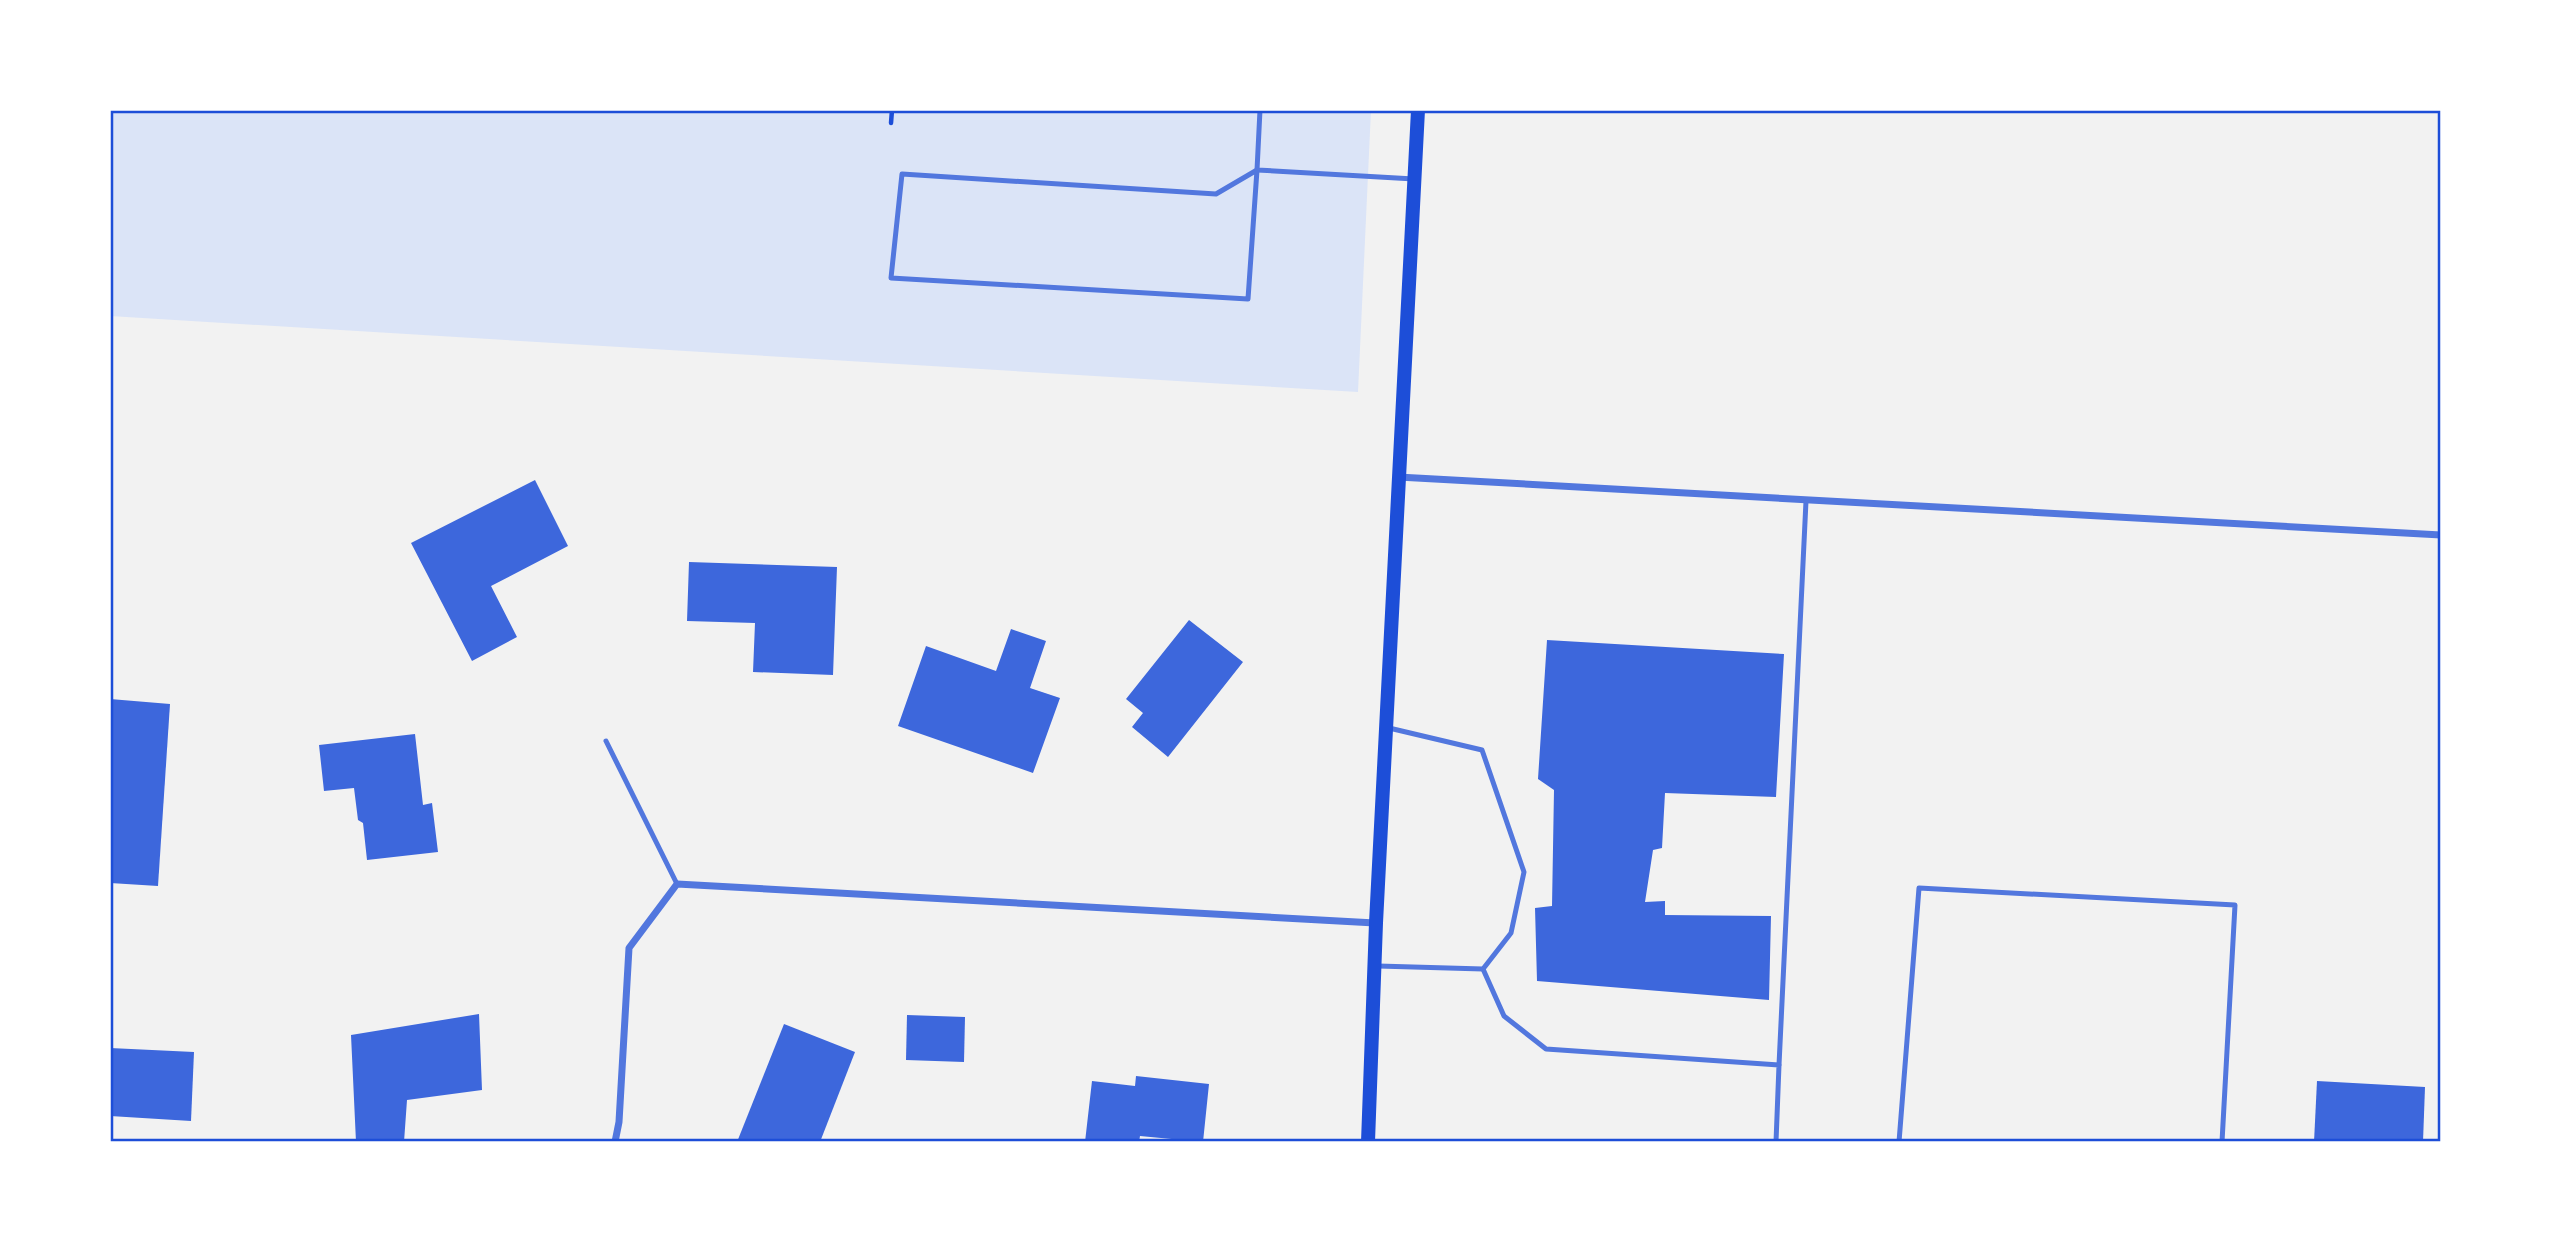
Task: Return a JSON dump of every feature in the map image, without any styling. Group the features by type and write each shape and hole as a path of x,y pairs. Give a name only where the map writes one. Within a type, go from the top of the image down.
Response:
{"main road":[{"path":"1368,1142 1376,923 1418,110"}],"street":[{"path":"1398,477 2441,536"},
{"path":"615,1142 619,1122 629,948 677,884 1376,923"}],"lane":[{"path":"1260,110 1257,170 1248,299 891,278 902,174 1216,194 1257,170 1414,179"},
{"path":"1776,1142 1806,501"},
{"path":"1386,727 1482,750 1524,872 1511,933 1483,969"},
{"path":"606,741 677,884"},
{"path":"1899,1142 1919,888 2235,905 2222,1142"},
{"path":"1374,966 1483,969"},
{"path":"1483,969 1504,1016 1546,1049 1779,1065"}],"path":[{"path":"891,123 892,110"}],"shaded area":[{"path":"110,110 1371,110 1358,392 110,316"}],"building":[{"path":"535,480 568,546 491,586 517,637 472,661 411,543"},
{"path":"689,562 837,567 833,675 753,672 755,623 687,621"},
{"path":"1189,620 1243,662 1168,757 1132,727 1143,713 1126,699"},
{"path":"1011,629 1046,641 1030,688 1060,698 1033,773 898,726 926,646 996,671"},
{"path":"1547,640 1784,654 1776,797 1665,793 1662,848 1653,850 1645,902 1665,901 1665,915 1771,916 1769,1000 1537,981 1535,908 1552,906 1554,790 1538,779"},
{"path":"110,699 170,704 158,886 110,883"},
{"path":"415,734 423,805 432,803 438,852 367,860 363,823 358,820 354,788 324,791 319,745"},
{"path":"479,1014 482,1090 407,1100 404,1142 356,1142 351,1035"},
{"path":"907,1015 965,1017 964,1062 906,1060"},
{"path":"784,1024 855,1052 820,1142 737,1142"},
{"path":"110,1048 194,1052 191,1121 110,1116"},
{"path":"1136,1076 1209,1084 1203,1142 1140,1136 1139,1142 1085,1142 1092,1081 1135,1086"},
{"path":"2317,1081 2425,1087 2423,1142 2314,1142"}]}
